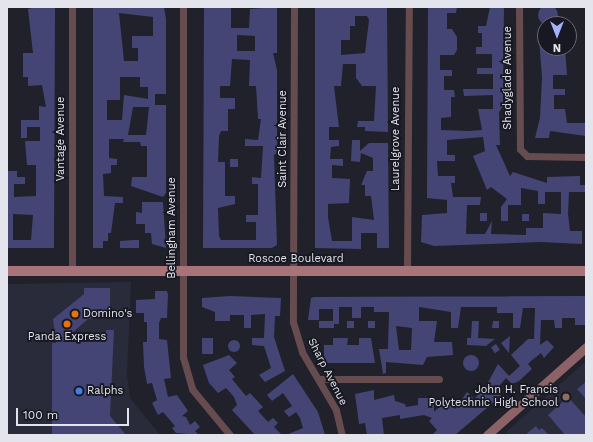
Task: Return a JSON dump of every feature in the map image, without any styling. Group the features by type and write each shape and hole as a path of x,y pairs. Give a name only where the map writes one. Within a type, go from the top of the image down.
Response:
{"main road":[{"name":"Roscoe Boulevard","path":"7,271 586,271"}],"street":[{"name":"Vantage Avenue","path":"72,7 72,271"},
{"name":"Bellingham Avenue","path":"183,7 183,357 188,377 198,398 230,435"},
{"name":"Saint Clair Avenue","path":"293,270 294,7"},
{"name":"Laurelgrove Avenue","path":"407,271 409,7"},
{"name":"Shadyglade Avenue","path":"519,7 520,149 527,156 586,157"},
{"name":"Sharp Avenue","path":"293,270 296,333 336,410 342,435"},
{"path":"487,435 586,347"},
{"path":"319,379 439,379"}],"shaded area":[{"path":"131,282 127,375 130,398 160,435 7,435 7,284"},
{"name":"John H. Francis Polytechnic High School","path":"586,361 586,435 509,435 506,432"}],"building":[{"path":"548,5 555,8 558,16 538,15 541,8"},
{"path":"36,7 55,7 54,248 7,248 7,171 17,171 17,177 25,177 25,184 14,184 14,197 36,196 36,165 27,165 25,141 40,141 40,127 27,127 27,138 21,138 21,120 39,120 39,106 46,107 42,85 28,86 28,77 23,77 23,53 33,53 28,9","holes":["13,214 33,215 31,240 13,240"]},
{"path":"93,7 164,7 166,19 166,94 155,94 155,105 166,105 166,193 163,197 131,186 132,177 147,177 147,146 141,146 140,142 123,142 124,139 109,139 109,158 117,159 117,165 111,165 111,173 103,174 104,196 123,197 123,203 115,203 111,233 108,233 108,241 103,241 103,248 93,248","holes":["119,13 153,17 153,36 132,36 132,48 138,48 138,61 124,61","120,77 140,77 140,87 148,87 148,99 124,95 122,120 107,120 107,100 120,100","133,107 149,107 146,135 128,135"]},
{"path":"204,7 231,7 231,28 249,28 250,9 277,7 277,53 273,53 277,70 277,153 274,155 277,245 272,248 203,248","holes":["237,35 255,36 255,51 237,51","232,59 250,60 249,86 256,86 258,119 261,119 258,140 245,139 245,146 263,146 261,178 252,177 252,184 258,184 258,215 246,215 246,222 256,222 256,240 221,240 219,236 218,208 235,204 235,196 225,196 225,162 218,162 219,136 221,131 228,131 228,109 235,109 235,98 220,98 220,86 230,86"]},
{"path":"315,7 387,7 388,132 365,131 365,127 357,127 358,121 374,121 376,86 362,86 356,78 356,64 343,64 341,86 334,86 339,127 329,127 329,140 339,140 339,146 331,147 330,159 343,159 343,166 332,165 332,178 350,179 349,203 328,204 328,217 332,241 352,241 352,217 374,220 371,196 365,196 365,185 361,185 367,171 373,171 373,158 361,153 360,162 351,161 352,140 360,140 360,151 369,143 388,143 389,248 377,248 377,233 361,233 361,249 315,248","holes":["355,16 367,16 369,20 365,53 341,55 341,40 350,40 350,26 355,26"]},
{"path":"428,7 457,7 456,13 447,13 447,29 452,29 457,37 457,50 454,55 440,55 440,70 452,70 452,76 444,76 444,90 454,90 455,97 451,97 451,117 441,118 441,130 469,131 482,130 478,109 493,109 493,95 464,96 463,89 493,89 493,74 477,74 477,68 492,68 492,54 476,54 476,47 482,47 482,33 478,33 478,26 486,26 490,7 504,7 503,106 499,112 500,145 496,145 510,176 513,172 547,183 547,177 580,176 580,185 586,185 586,192 569,192 568,214 570,231 582,231 582,244 540,242 434,246 421,242 422,215 447,213 447,200 427,198","holes":["483,137 485,151 473,156 487,190 491,187 507,199 501,207 501,221 508,221 508,205 521,205 521,188 538,191 538,204 545,204 545,192 561,192 561,214 543,213 543,228 526,228 526,235 491,234 492,221 485,234 466,234 467,205 480,205 481,197 453,197 451,183 455,183 455,176 438,176 437,161 455,161 455,155 447,155 447,140"]},
{"path":"540,56 566,56 567,75 553,75 553,89 565,89 565,95 554,95 554,109 565,109 567,123 586,123 586,136 550,131 549,138 535,138 540,118 542,77"},
{"path":"230,159 238,159 238,167 230,167"},
{"path":"142,202 163,202 166,248 152,244 151,233 145,233 145,224 136,224 136,212 142,213"},
{"path":"480,213 487,213 487,221 480,221"},
{"path":"522,214 529,214 529,221 522,221"},
{"path":"139,240 139,248 120,248 120,241"},
{"path":"84,288 110,288 110,316 88,319 62,342 106,342 106,330 114,330 110,416 126,435 52,434 52,343 56,343 53,319 84,294"},
{"path":"155,291 167,291 168,295 167,318 161,318 159,323 159,339 167,340 171,378 164,379 168,397 177,395 188,411 182,416 186,417 190,425 195,421 200,427 195,431 199,435 176,433 172,428 175,426 163,412 158,415 152,403 157,400 152,383 147,384 144,367 143,342 147,342 147,322 144,322 144,313 136,313 136,300 155,299"},
{"path":"230,296 281,298 280,316 275,316 274,337 285,371 265,382 259,375 271,368 264,346 252,345 252,338 264,338 265,314 251,315 251,328 244,328 244,315 230,315 230,321 215,321 215,312 202,307 202,298"},
{"path":"586,296 586,325 575,325 575,318 562,318 562,328 555,328 554,320 541,320 540,345 547,340 554,347 544,358 541,353 531,361 528,364 532,369 519,381 512,384 506,378 498,387 501,396 455,435 432,435 437,430 429,421 432,418 424,415 400,419 400,415 382,418 384,435 367,435 365,423 359,424 355,394 374,390 374,400 394,395 395,401 405,404 406,407 418,405 418,398 434,398 434,412 447,400 455,409 467,392 474,399 485,388 498,364 509,376 520,366 511,355 528,339 534,339 535,308 523,308 520,328 513,328 513,313 497,313 497,307 461,307 458,328 451,328 451,312 419,307 419,321 437,321 434,342 452,342 453,355 427,357 423,365 386,362 386,373 383,374 379,349 388,349 389,312 374,312 374,307 361,307 361,318 352,318 352,307 339,307 339,324 334,324 334,328 319,328 319,321 333,321 333,309 319,309 319,320 308,320 311,298","holes":["396,326 412,328 411,350 399,350"]},
{"path":"347,321 354,321 354,328 347,328"},
{"path":"368,321 375,321 375,328 368,328"},
{"path":"472,321 479,321 478,338 495,339 486,346 467,345 467,338 471,338"},
{"path":"493,321 499,321 499,328 492,328"},
{"path":"510,336 509,353 501,343"},
{"path":"202,338 213,338 213,354 202,354"},
{"path":"333,338 348,338 347,345 359,345 359,338 371,338 375,363 324,363 324,345 333,345"},
{"path":"236,340 239,341 239,351 232,352 229,351 228,344 229,341"},
{"path":"496,344 500,350 495,353 491,347"},
{"path":"229,355 237,363 229,370 235,377 232,379 246,396 250,393 263,407 258,411 268,422 273,418 278,423 274,427 282,435 255,435 232,410 237,405 234,397 226,388 218,393 209,383 203,365"},
{"path":"468,355 474,355 479,360 477,369 474,371 468,371 463,366 463,360"},
{"path":"293,374 318,412 325,435 286,435 303,428 300,418 296,412 289,417 284,411 292,406 283,393 272,401 267,395"},
{"path":"586,382 586,399 577,389"},
{"path":"568,397 586,417 586,435 565,435 548,415"},
{"path":"536,426 539,430 542,428 549,435 525,435"}],"place":[{"name":"Domino's","path":"75,314"},
{"name":"Panda Express","path":"67,324"},
{"name":"Ralphs","path":"79,391"},
{"name":"John H. Francis Polytechnic High School","path":"566,397"}]}
